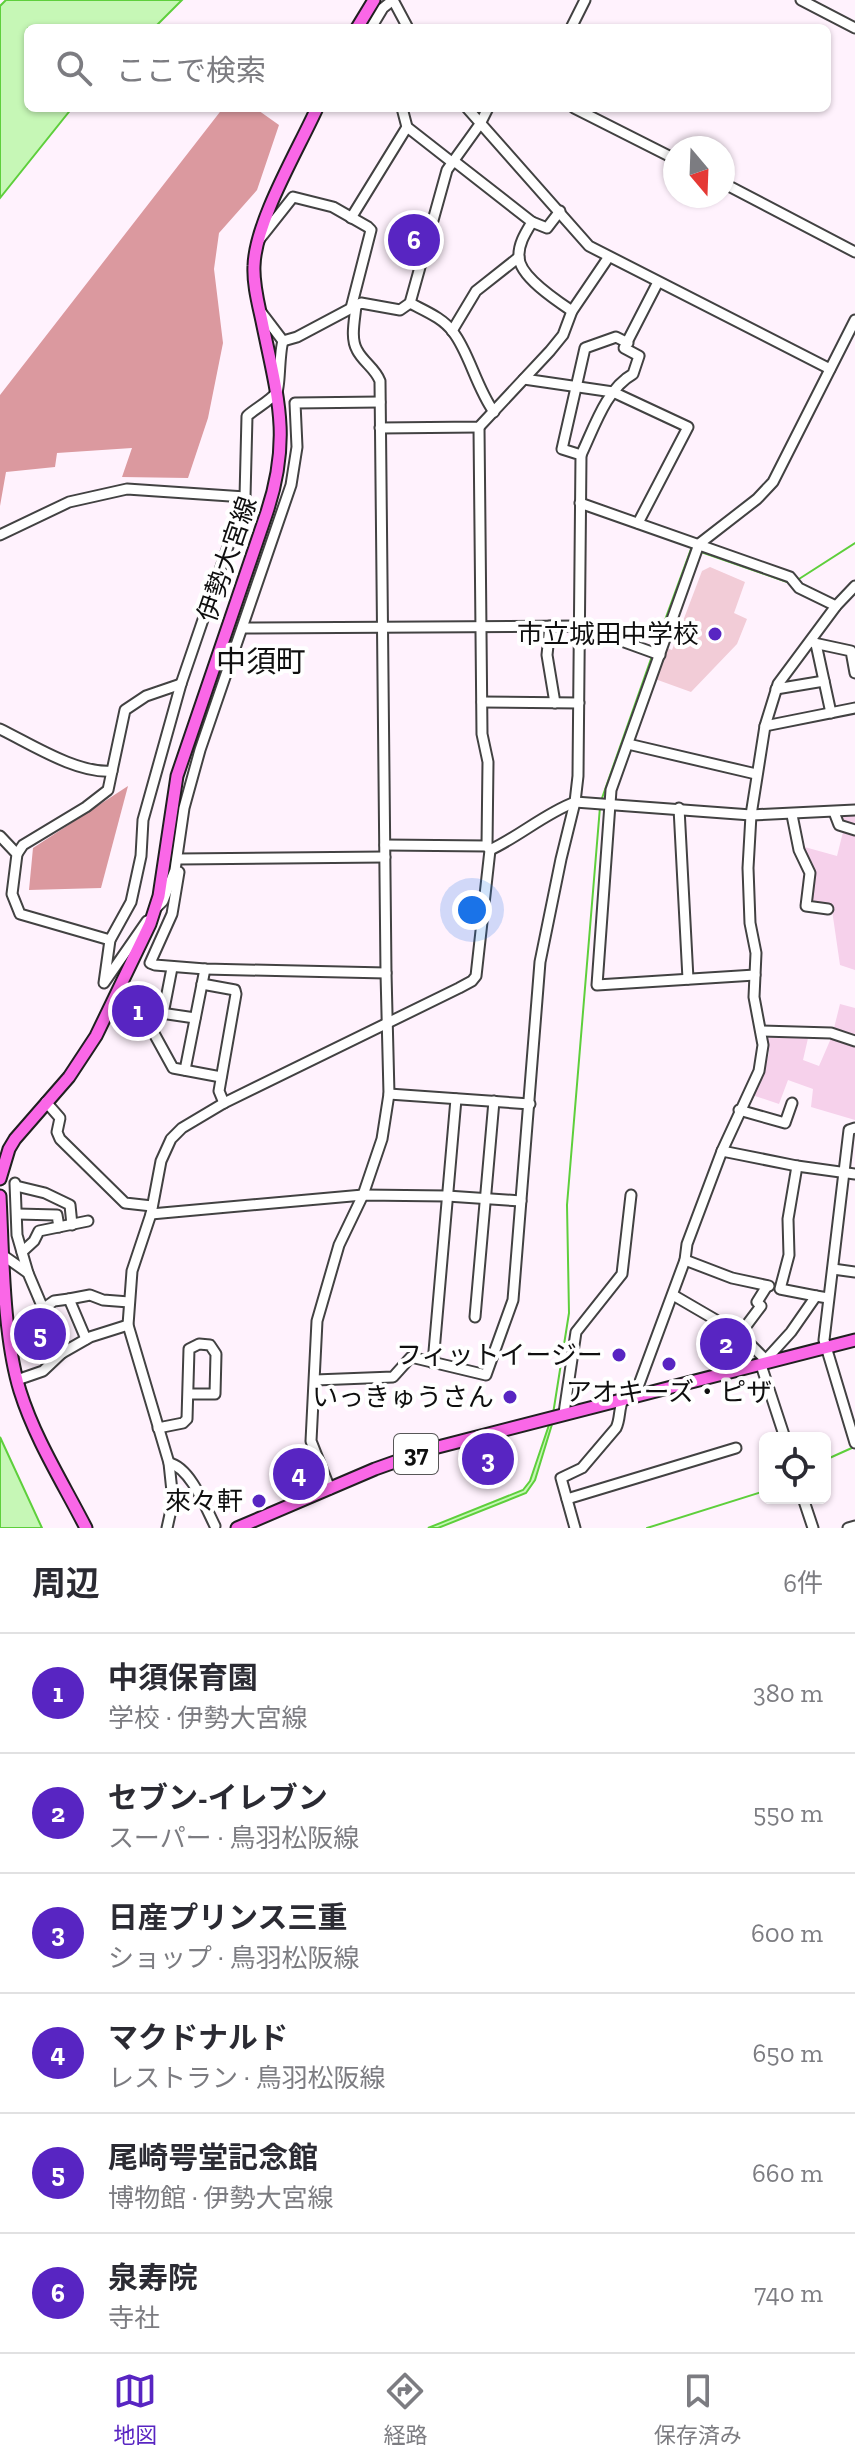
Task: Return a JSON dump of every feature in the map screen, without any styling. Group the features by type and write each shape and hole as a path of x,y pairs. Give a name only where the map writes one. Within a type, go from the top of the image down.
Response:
{"main road":[{"path":"359,24 374,0"},
{"name":"伊勢大宮線","path":"0,1179 4,1161 15,1139 69,1077 96,1036 156,909 177,776 274,491 281,457 282,437 276,392 254,280 257,243 269,209 315,112"},
{"path":"0,1196 10,1339 17,1380 34,1426 86,1528"},
{"name":"37","path":"246,1528 411,1456 629,1396 855,1340"},
{"name":"37","path":"237,1528 290,1507"}],"street":[{"path":"373,24 383,8 393,0 406,24"},
{"path":"573,24 585,0"},
{"path":"801,0 855,28"},
{"path":"403,112 407,127 532,222 547,228 560,211"},
{"path":"470,112 589,246 830,369"},
{"path":"283,341 297,337 361,303 400,310 410,303 421,257 438,210 442,182 486,112"},
{"path":"582,112 663,153"},
{"path":"351,218 407,127"},
{"path":"735,189 855,252"},
{"path":"257,243 293,197 333,207 371,230 354,307 354,341 358,352 378,374 380,402 389,1094 382,1139 363,1195 339,1245 317,1321 311,1441 330,1489"},
{"path":"532,222 523,238 519,257 526,274 572,311"},
{"path":"452,331 476,291 519,257"},
{"path":"380,428 479,427 563,335 572,311 608,258"},
{"path":"315,1380 393,1377 411,1357 486,1375 513,1300 540,962 575,802 581,455 613,392 622,380 633,374 639,356 624,348 658,282"},
{"path":"410,303 441,320 452,331 481,394 494,412"},
{"path":"260,310 283,341"},
{"path":"755,975 597,985 607,853 602,804 628,744 655,653 698,548 773,482 855,320"},
{"path":"581,455 562,449 585,348 616,337 628,343"},
{"path":"180,860 163,901 104,983 110,940 131,902 141,856 143,820 181,684 245,497 247,416 280,387 278,356 283,341"},
{"path":"524,379 613,392 688,427 638,523"},
{"path":"380,402 295,403 297,447 293,475 200,750 184,808 172,914 150,963 172,968 386,973"},
{"path":"167,1528 173,1501 169,1463 128,1325 132,1271 151,1210 161,1161 171,1139 182,1128 224,1103 475,979 489,848 488,762 482,734 479,427"},
{"path":"0,535 69,502 127,489 245,497"},
{"path":"580,503 794,582 836,606"},
{"path":"575,1528 561,1478 582,1468 616,1428 619,1408 629,1396 673,1295 687,1244 722,1151 763,1057 754,997 756,953 750,923 749,890 751,815 765,726 776,689 813,643 836,606 855,586"},
{"path":"550,626 547,655 555,703"},
{"path":"243,628 580,626 655,653"},
{"path":"813,643 851,651 855,673"},
{"path":"813,643 831,713"},
{"path":"776,689 824,681"},
{"path":"110,940 20,914 12,894 17,854 23,845 108,790 125,710 146,696 181,684"},
{"path":"482,702 579,703"},
{"path":"765,726 855,708"},
{"path":"0,729 77,766 102,772 112,771"},
{"path":"628,744 756,774"},
{"path":"385,845 489,848 510,841 558,809 575,802 751,815 855,810"},
{"path":"679,808 688,979"},
{"path":"834,812 839,825 855,830"},
{"path":"792,815 799,850 810,873 806,906 828,909"},
{"path":"0,836 17,854"},
{"path":"180,860 385,857"},
{"path":"163,1014 172,968"},
{"path":"185,1070 205,969"},
{"path":"202,984 235,990 236,994 219,1091 224,1103"},
{"path":"195,1018 154,1012 151,1028 173,1068 221,1077"},
{"path":"761,1031 831,1033 855,1041"},
{"path":"389,1094 530,1104"},
{"path":"433,1363 456,1099"},
{"path":"475,1317 494,1101"},
{"path":"46,1102 60,1118 57,1132 60,1139 125,1203 151,1210 363,1195 521,1201"},
{"path":"739,1110 785,1123 792,1103"},
{"path":"855,1128 849,1130 850,1173 828,1298 826,1347 855,1443"},
{"path":"722,1151 850,1173"},
{"path":"780,1289 789,1255 788,1219 797,1166"},
{"path":"62,1353 28,1273 17,1235 15,1184 70,1205 72,1225"},
{"path":"557,1415 576,1332 622,1274 631,1195"},
{"path":"17,1214 57,1215 59,1227"},
{"path":"22,1252 34,1241 39,1231 88,1221"},
{"path":"4,1256 28,1273"},
{"path":"685,1260 732,1278 828,1298"},
{"path":"833,1269 855,1272"},
{"path":"740,1334 761,1306 757,1302 767,1286"},
{"path":"44,1308 54,1301 90,1295 103,1300 129,1302"},
{"path":"673,1295 740,1334 763,1362 783,1432"},
{"path":"763,1362 791,1332 816,1296"},
{"path":"69,1299 86,1339"},
{"path":"17,1380 43,1371 62,1353 86,1339 128,1325"},
{"path":"158,1428 183,1423 187,1419 189,1349 199,1344 210,1345 216,1354 215,1394 188,1394"},
{"path":"567,1499 736,1448"},
{"path":"169,1463 181,1468 215,1526"},
{"path":"805,1504 813,1528"},
{"path":"848,1528 855,1526"}],"shaded area":[{"path":"6,0 182,0 158,24 24,24 24,112 69,112 0,198 0,6"},
{"path":"220,112 261,112 279,125 257,190 219,233 214,269 223,343 208,418 188,478 122,477 132,448 57,453 55,467 6,472 0,506 0,395"},
{"path":"710,567 745,582 734,613 747,619 737,644 691,692 655,679 667,648 672,650 702,571"},
{"path":"128,786 101,888 29,890 33,848"},
{"path":"855,812 855,970 840,965 832,910 811,906 812,875 801,846 837,856 843,832 840,814"},
{"path":"840,1004 855,1008 855,1120 811,1107 813,1089 788,1080 779,1104 752,1095 764,1073 769,1053 765,1032 809,1034 803,1060 819,1066 832,1036"},
{"path":"553,1421 535,1480 526,1493 438,1528 428,1528 523,1490 530,1481 550,1422"},
{"path":"0,1437 42,1528 0,1528"}],"waterway":[{"path":"799,579 855,543"},
{"path":"654,650 691,549"},
{"path":"701,552 790,583"},
{"path":"601,801 652,656"},
{"path":"553,1414 569,1313 567,1205 600,807"},
{"path":"831,1457 854,1447"},
{"path":"647,1528 759,1493"}],"place":[{"name":"泉寿院","path":"414,240"},
{"name":"市立城田中学校","path":"715,634"},
{"name":"中須保育園","path":"138,1011"},
{"name":"尾崎咢堂記念館","path":"40,1334"},
{"name":"セブン-イレブン","path":"726,1344"},
{"name":"フィットイージー","path":"619,1355"},
{"name":"アオキーズ・ピザ","path":"669,1364"},
{"name":"いっきゅうさん","path":"510,1397"},
{"name":"日産プリンス三重","path":"488,1459"},
{"name":"マクドナルド","path":"299,1474"},
{"name":"來々軒","path":"259,1501"}],"district":[{"name":"中須町","path":"261,662"}]}
